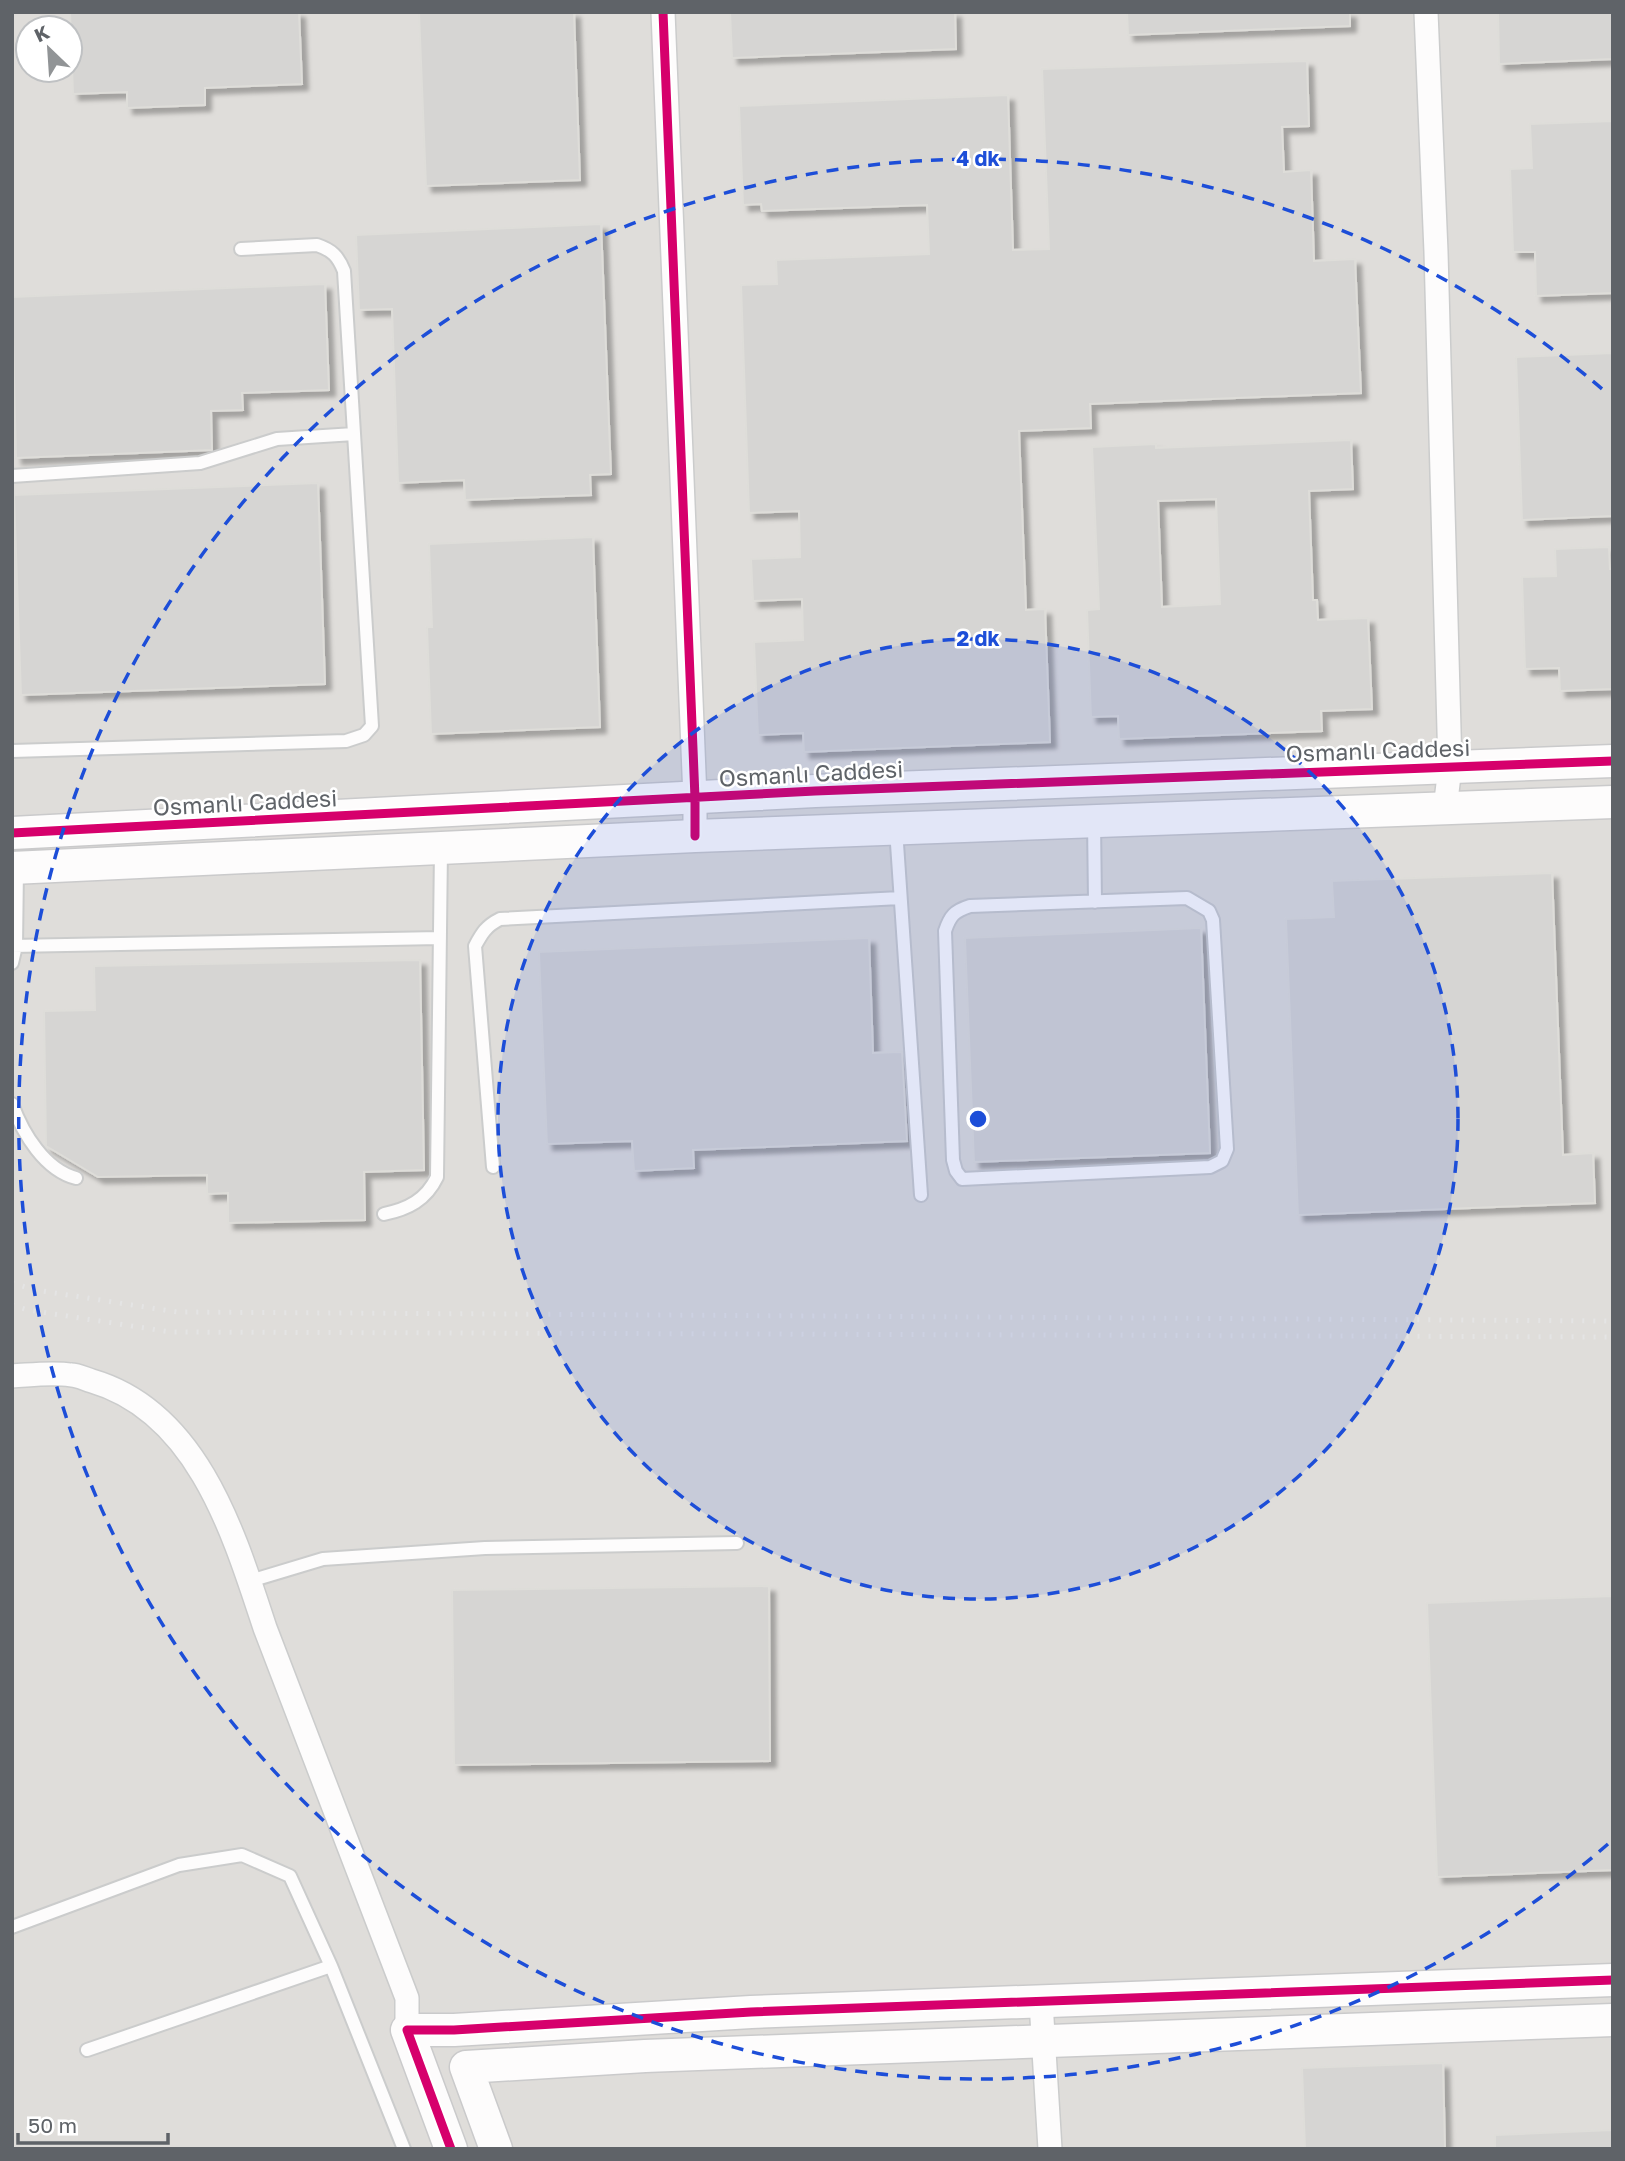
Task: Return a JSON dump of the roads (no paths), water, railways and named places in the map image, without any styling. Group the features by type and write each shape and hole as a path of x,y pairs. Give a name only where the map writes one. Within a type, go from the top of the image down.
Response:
{"street":[{"path":"663,12 695,836"},
{"path":"1426,12 1436,252 1450,767 1445,809"},
{"name":"Osmanlı Caddesi","path":"12,833 695,798 1613,761"},
{"path":"1129,779 1129,820"},
{"path":"15,868 695,836 1613,802"},
{"path":"12,1376 71,1375 112,1387 138,1401 174,1434 196,1462 216,1499 250,1581 265,1628 407,1998 407,2030 451,2149"},
{"path":"407,2030 454,2030 751,2012 1613,1980"},
{"path":"1041,2002 1050,2149"},
{"path":"422,2070 645,2056 1613,2020"},
{"path":"454,2030 496,2149"}],"lane":[{"path":"12,751 346,741 364,735 372,726 344,271 338,257 317,245 241,249"},
{"path":"12,475 200,463 277,439 354,434"},
{"path":"1094,821 1095,902"},
{"path":"896,829 921,1195"},
{"path":"383,1214 416,1203 431,1190 437,1177 441,848"},
{"path":"12,963 15,868"},
{"path":"493,1167 475,946 484,929 491,924 500,919 900,898"},
{"path":"1187,898 1209,911 1213,920 1227,1149 1223,1161 1210,1167 962,1179 953,1160 944,931 950,917 957,910 970,906 1095,902 1187,898"},
{"path":"14,946 440,938"},
{"path":"12,1104 46,1161 64,1174 76,1178"},
{"path":"250,1581 323,1559 485,1548 737,1543"},
{"path":"12,1927 179,1865 242,1855 290,1876 331,1966 404,2149"},
{"path":"87,2050 331,1966"}],"railway":[{"path":"12,1283 36,1290 177,1312 1613,1321"},
{"path":"12,1305 28,1310 171,1332 1613,1337"}]}
